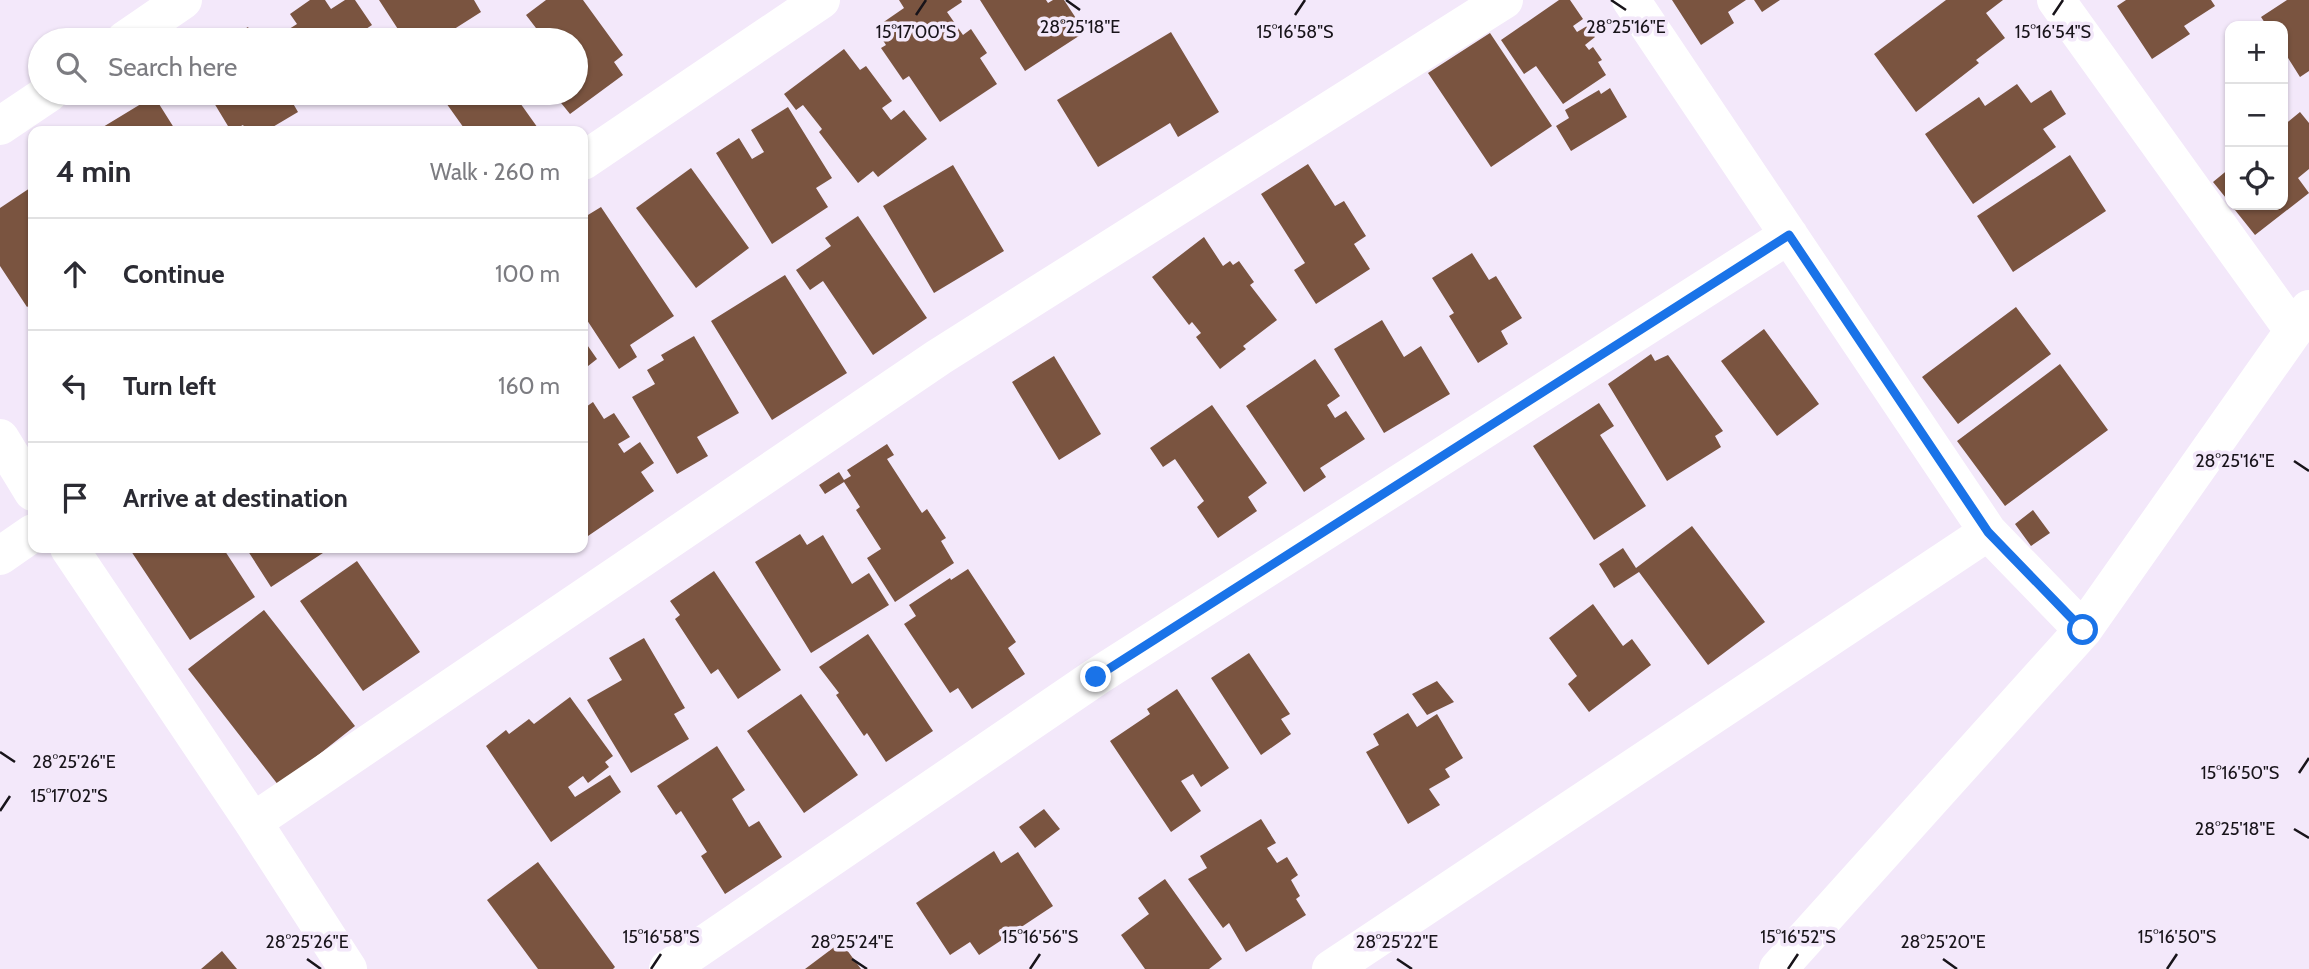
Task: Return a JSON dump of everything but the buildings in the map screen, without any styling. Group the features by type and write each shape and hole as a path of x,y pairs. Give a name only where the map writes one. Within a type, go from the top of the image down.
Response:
{"street":[{"path":"142,28 183,0"},
{"path":"588,158 821,0"},
{"path":"253,822 939,357 1504,0"},
{"path":"1631,0 1988,532 2083,630"},
{"path":"1777,969 2083,630 2301,319 2056,0"},
{"path":"0,126 31,105"},
{"path":"668,969 1096,677 1789,235"},
{"path":"0,438 28,484"},
{"path":"1331,969 1988,532"},
{"path":"0,556 28,536"},
{"path":"72,553 348,969"}],"route":[{"path":"1096,677 1789,235 1988,532 2083,630"}]}
